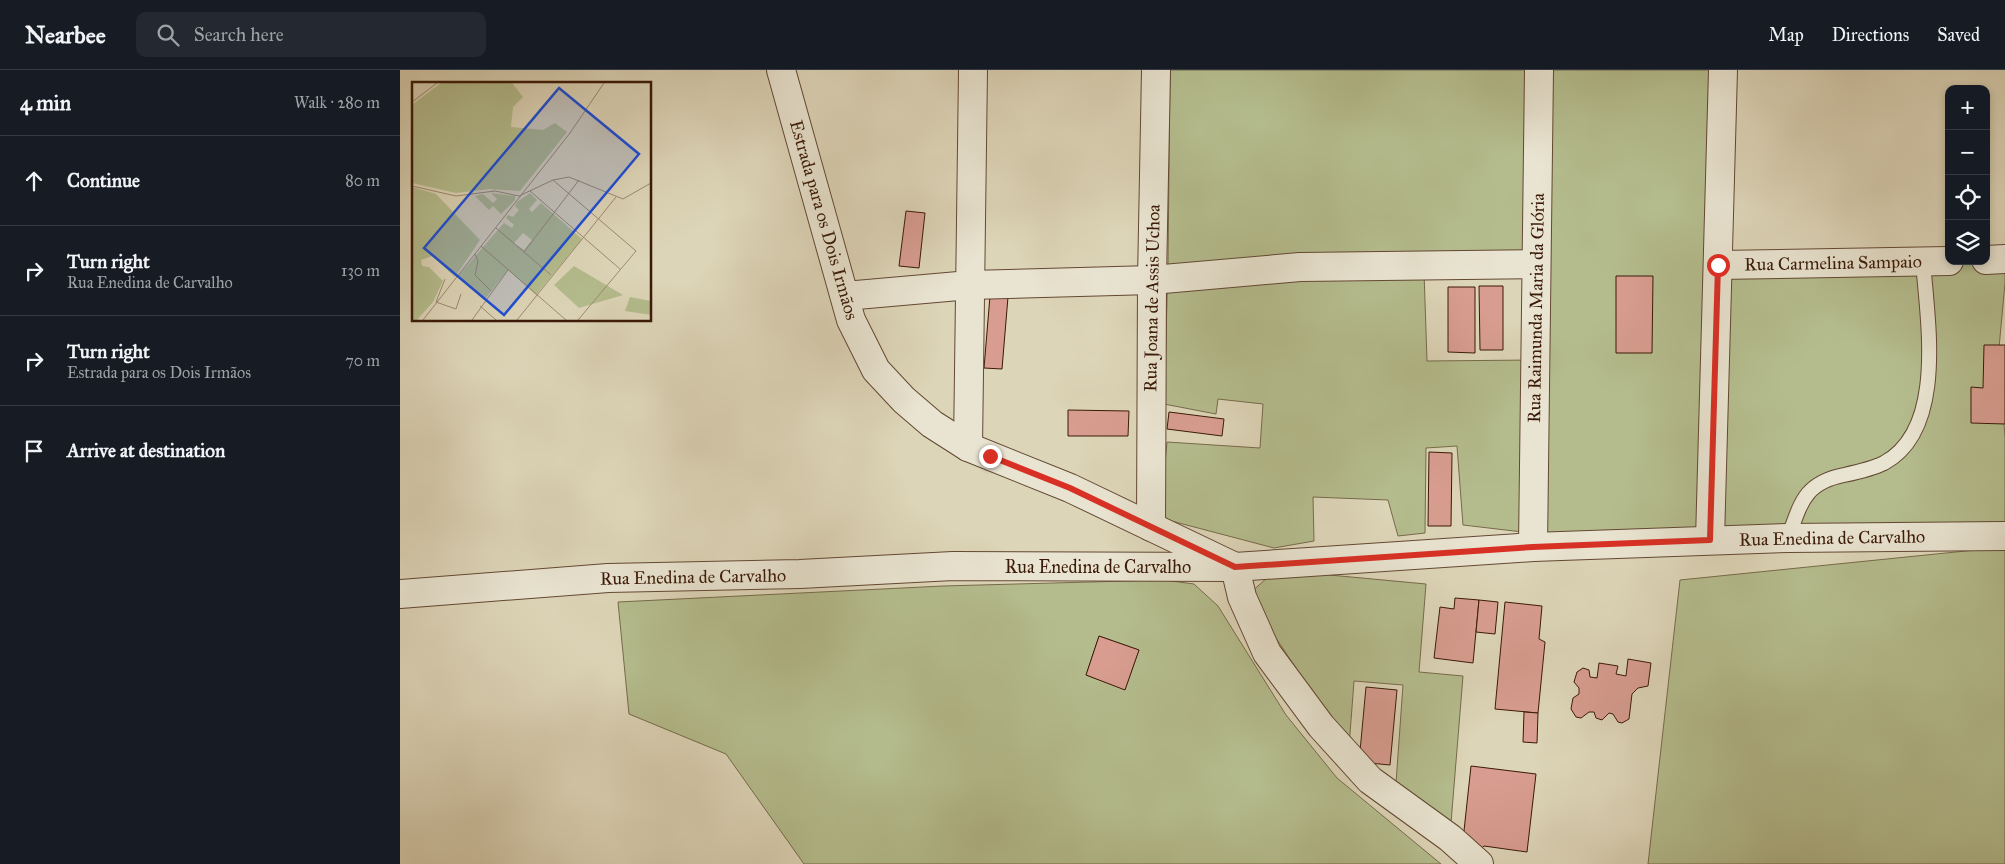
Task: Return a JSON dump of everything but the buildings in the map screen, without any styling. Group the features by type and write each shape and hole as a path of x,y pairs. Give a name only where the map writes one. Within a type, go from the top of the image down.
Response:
{"street":[{"name":"Estrada para os Dois Irmãos","path":"781,70 851,320 876,370 904,400 932,424 968,447 1070,488 1235,567"},
{"path":"968,447 973,70"},
{"name":"Rua Joana de Assis Uchoa","path":"1151,527 1152,280 1156,70"},
{"name":"Rua Raimunda Maria da Glória","path":"1533,547 1539,70"},
{"path":"1710,540 1723,70"},
{"path":"1990,260 2005,259"},
{"name":"Rua Carmelina Sampaio","path":"1718,265 1936,261"},
{"path":"845,296 970,285 1152,280 1300,267 1536,264"},
{"name":"Rua Enedina de Carvalho","path":"400,594 608,578 800,574 954,566 1235,567 1533,547 1788,538 2005,536"},
{"path":"1235,567 1242,597 1267,653 1321,726 1370,780 1450,838 1480,864"}],"lane":[{"path":"1788,538 1802,503 1820,482 1828,478 1872,468 1884,463 1901,451 1913,433 1925,400 1936,261"}],"green space":[{"path":"1170,70 1537,70 1528,272 1424,272 1427,361 1533,360 1531,533 1463,525 1457,446 1426,448 1425,533 1398,536 1388,500 1313,497 1314,541 1274,548 1160,518 1167,442 1260,448 1263,404 1218,399 1216,414 1164,404 1168,265"},
{"path":"1542,70 1723,70 1718,264 1945,261 1945,265 1990,265 1990,261 2005,259 2005,283 1999,348 2005,438 2005,536 1533,547"},
{"path":"2005,547 2005,864 1648,864 1680,580"},
{"path":"1276,570 1426,584 1419,672 1463,676 1451,823 1396,783 1403,685 1354,681 1349,747 1249,598 1250,593"},
{"path":"1164,580 1194,584 1218,606 1286,715 1337,778 1441,864 804,864 726,754 629,714 618,602 943,586","holes":["1099,636 1139,650 1125,689 1086,675"]}],"route":[{"path":"990,456 1070,488 1235,567 1533,547 1710,540 1718,265"}]}
